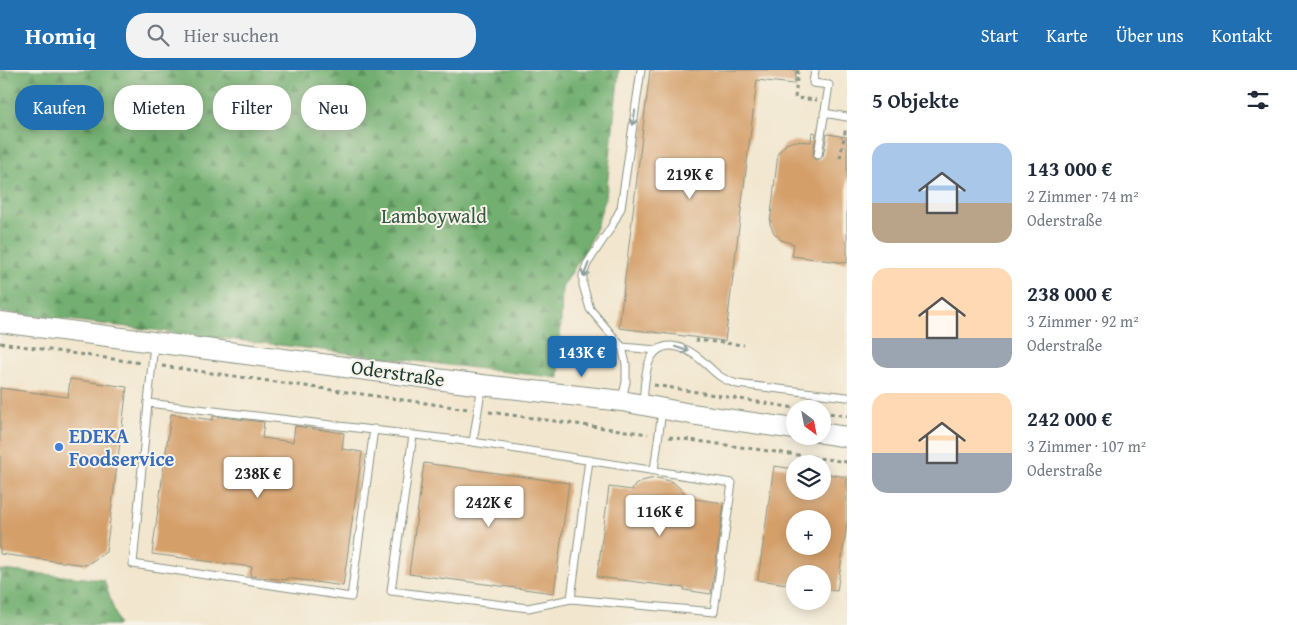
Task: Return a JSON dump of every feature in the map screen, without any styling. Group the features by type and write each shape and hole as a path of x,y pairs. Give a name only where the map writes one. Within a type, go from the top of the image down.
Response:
{"street":[{"name":"Oderstraße","path":"0,322 622,401 691,414 786,428"},
{"path":"831,434 847,437"}],"lane":[{"path":"622,401 626,382 626,364 622,347 590,309 583,285 583,275 587,264 612,226 620,208 641,70"},
{"path":"815,70 813,83 829,85 818,155"},
{"path":"824,113 847,117"},
{"path":"154,341 133,564 351,597 374,429"},
{"path":"643,404 646,370 650,358 657,350 666,346 676,346 686,350 700,359 724,380 737,384 847,397"},
{"path":"622,347 657,350"},
{"path":"473,442 482,384"},
{"path":"148,403 473,442 732,483 714,612 571,599 528,608 391,591 413,435"},
{"path":"654,470 662,408"},
{"path":"571,599 589,460"}],"path":[{"path":"840,158 847,124"},
{"path":"690,339 744,345"},
{"path":"0,344 847,462"},
{"path":"831,413 847,416"}],"green space":[{"name":"Lamboywald","path":"0,70 619,70 606,196 588,246 562,288 559,378 0,312"},
{"path":"0,570 104,580 119,625 0,625"}],"building":[{"path":"650,70 796,70 794,84 757,80 725,341 619,328"},
{"path":"812,132 816,133 813,155 814,159 818,160 823,156 827,134 847,137 847,263 792,256 794,244 781,240 774,233 770,224 778,153 786,144 794,141 811,142"},
{"name":"EDEKA Foodservice","path":"70,379 127,387 106,552 86,565 0,554 0,388 68,397"},
{"path":"171,414 213,420 213,416 264,422 262,438 293,442 295,426 344,433 342,449 362,452 343,586 287,578 287,580 250,576 252,567 152,554"},
{"path":"424,463 569,483 554,593 409,574"},
{"path":"774,466 786,468 786,500 831,500 831,474 847,477 847,523 837,591 831,590 831,565 786,565 786,584 758,580"},
{"path":"658,478 673,482 684,492 687,498 724,503 711,594 684,590 685,588 597,577 609,487 632,490 635,485 642,481"}],"place":[{"name":"EDEKA Foodservice","path":"59,447"}]}
